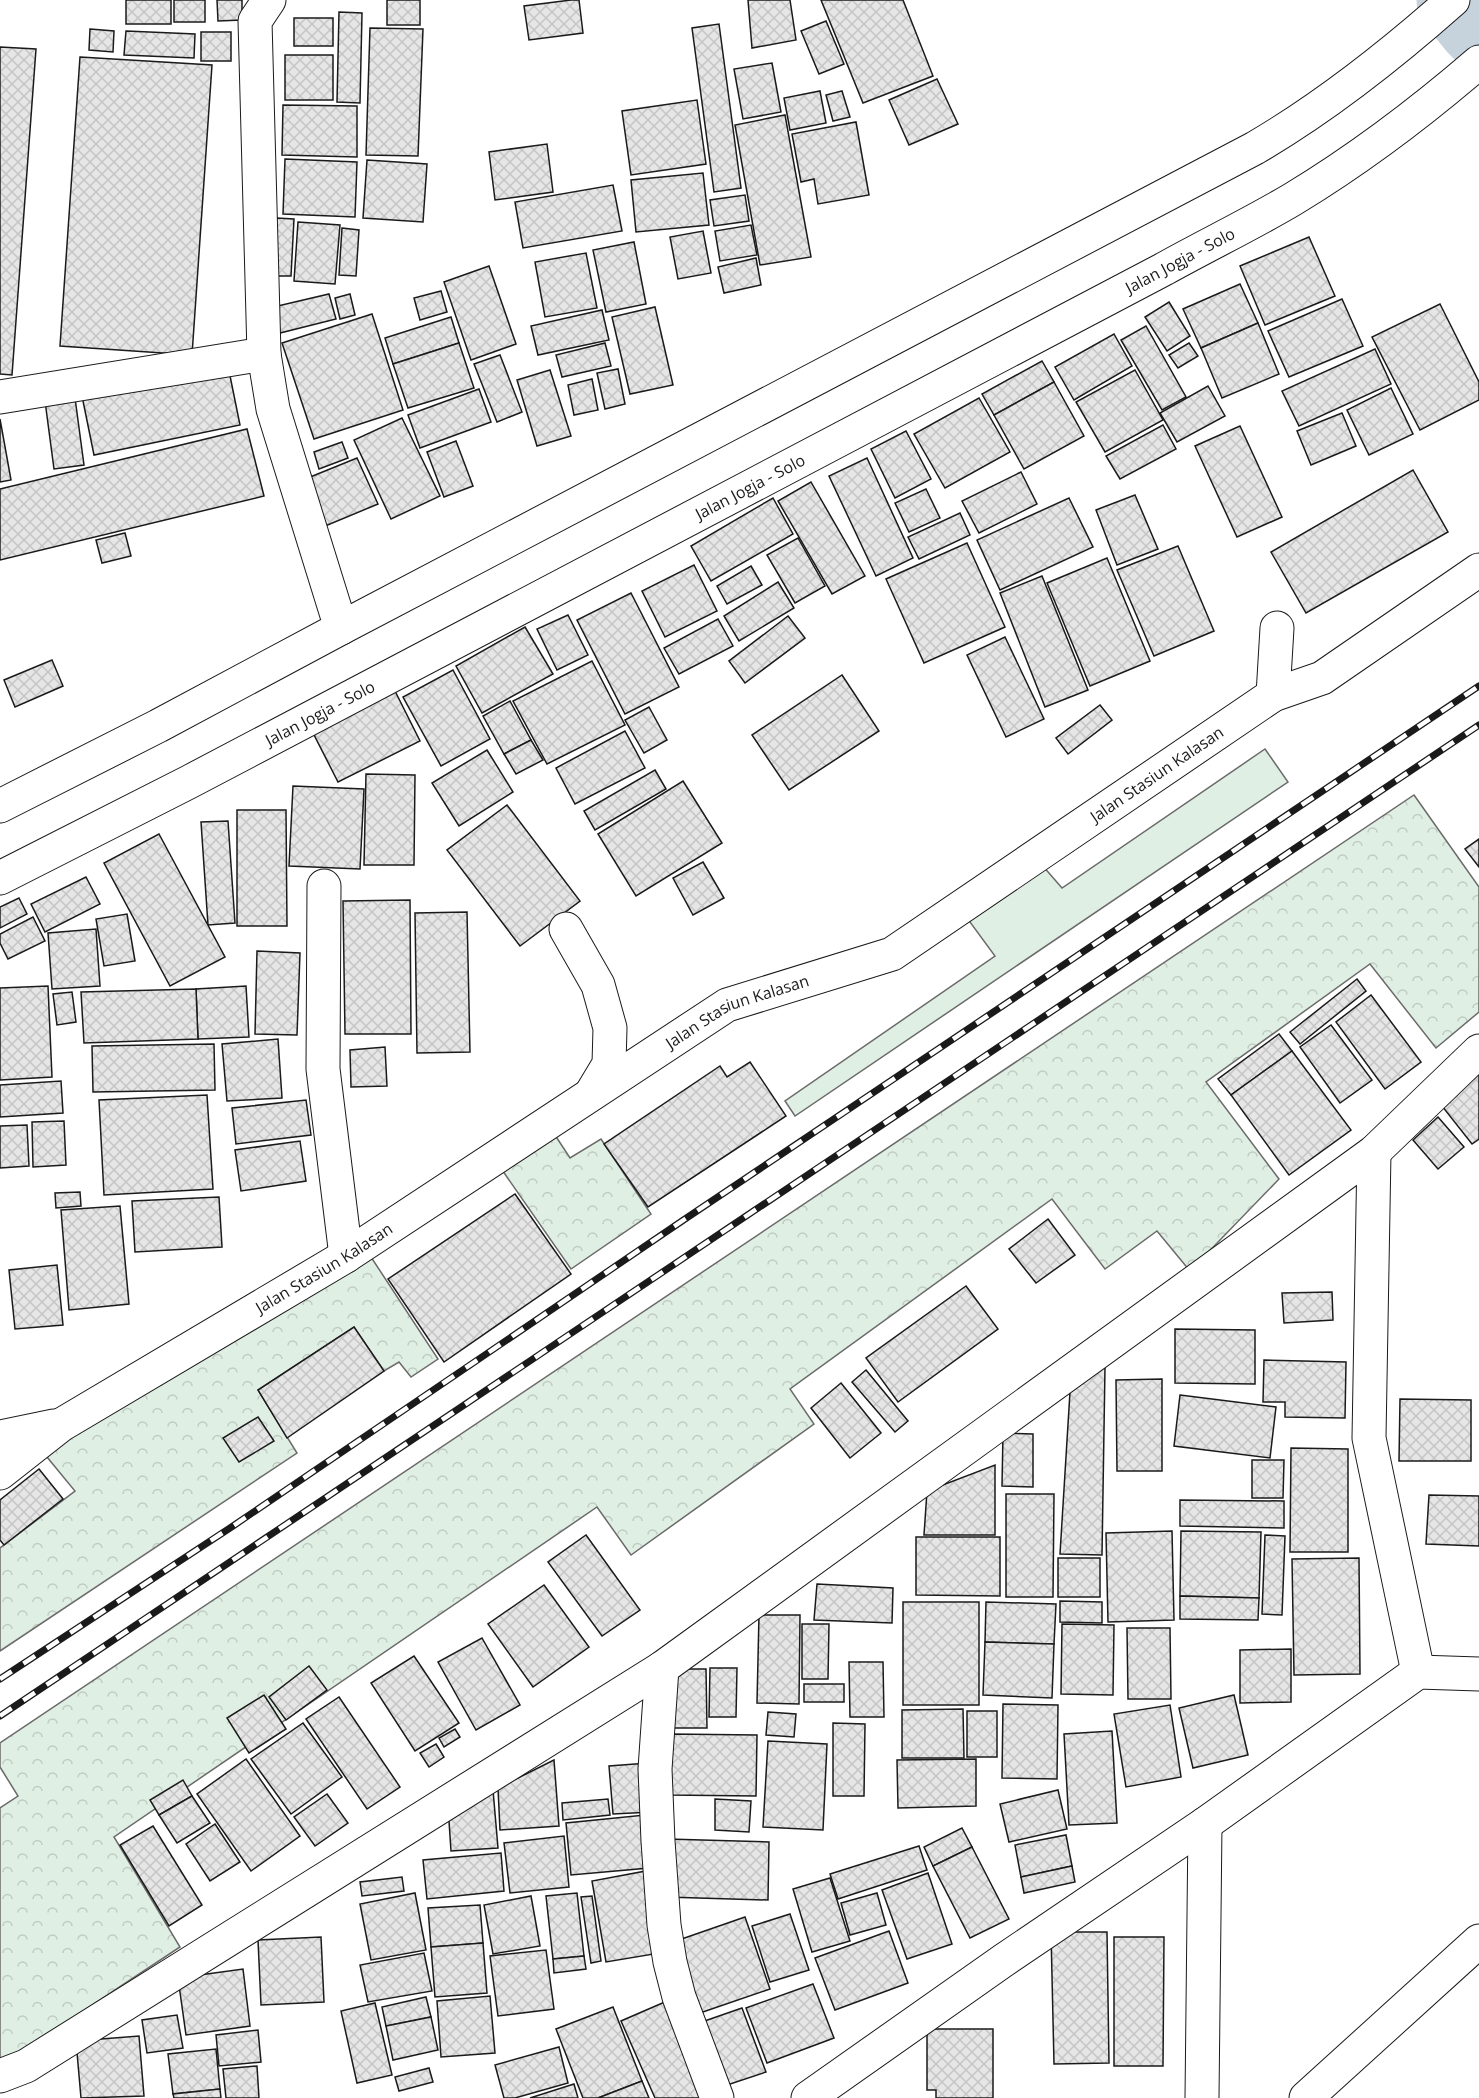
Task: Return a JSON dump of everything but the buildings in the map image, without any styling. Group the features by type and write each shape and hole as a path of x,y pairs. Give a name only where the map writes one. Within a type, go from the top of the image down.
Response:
{"main road":[{"path":"268,0 255,21 264,354 273,409 341,628"},
{"path":"0,806 158,726 1255,148 1318,109 1397,49 1453,0"},
{"name":"Jalan Jogja - Solo","path":"0,878 189,782 1293,199 1373,146 1438,98 1479,62"},
{"path":"0,397 264,354"},
{"name":"Jalan Stasiun Kalasan","path":"0,1473 61,1425 346,1256 727,1005 892,954 1273,694 1322,678 1479,570"},
{"path":"1273,694 1277,628"},
{"path":"324,886 323,1069 346,1256"},
{"path":"566,929 598,985 610,1028 609,1064 590,1095"},
{"path":"0,2076 26,2066 662,1668 1374,1152 1479,1051"},
{"path":"1374,1152 1369,1438 1418,1672"},
{"path":"0,1437 61,1425"},
{"path":"662,1668 655,1769 657,1841 664,1925 679,1997 717,2098"},
{"path":"808,2098 1004,1960 1205,1824 1418,1672 1479,1674"},
{"path":"1202,2098 1205,1824"},
{"path":"1306,2098 1479,1941"}],"green space":[{"path":"1265,749 1288,782 795,1116 785,1101 995,956 967,918 1042,865 1062,888"},
{"path":"1414,795 1479,887 1479,1012 1436,1048 1370,964 1206,1082 1279,1179 1190,1271 1157,1231 1105,1269 1052,1199 790,1389 814,1424 631,1555 597,1507 114,1837 180,1947 0,2066 0,1808 18,1796 0,1767 0,1743"},
{"path":"553,1132 570,1158 601,1139 651,1214 571,1269 500,1167"},
{"path":"369,1254 438,1359 411,1377 399,1362 384,1371 354,1327 258,1390 297,1453 0,1651 0,1548 75,1491 47,1457 70,1437"}],"waterway":[{"path":"1457,0 1479,27"}],"railway":[{"path":"0,1679 233,1526 685,1219 1479,686"},
{"path":"0,1716 1479,725"}]}
